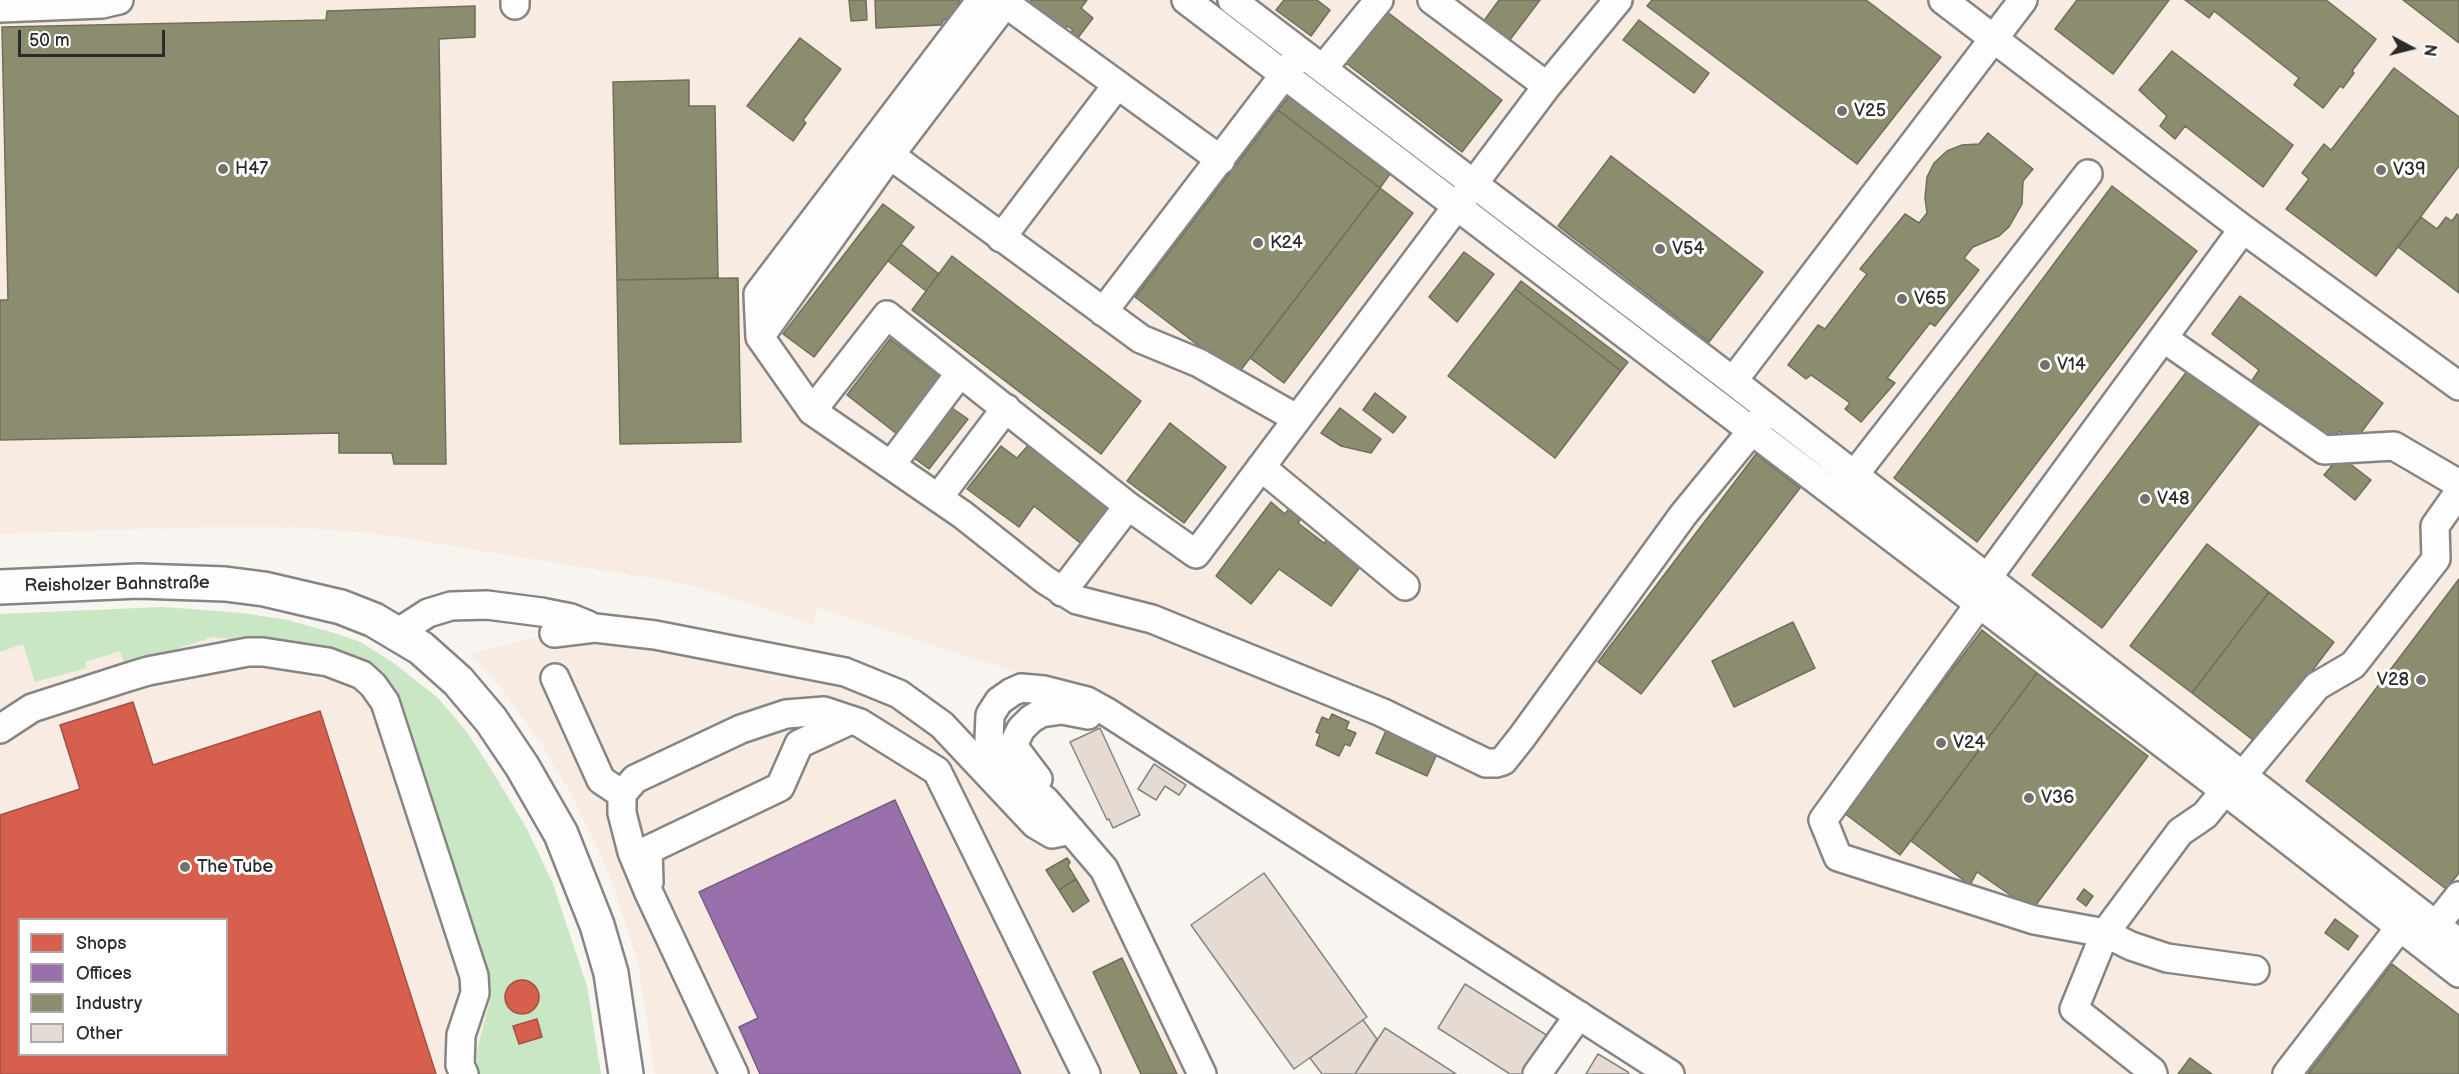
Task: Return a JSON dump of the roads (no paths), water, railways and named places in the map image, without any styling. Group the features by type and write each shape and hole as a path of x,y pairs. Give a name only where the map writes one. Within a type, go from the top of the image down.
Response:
{"main road":[{"name":"Reisholzer Bahnstraße","path":"0,587 139,581 225,584 264,589 341,608 374,620 421,648 458,681 491,720 522,766 561,834 597,925 611,973 626,1074"}],"lane":[{"path":"0,8 102,4 119,0"},
{"path":"1186,0 1837,496 1987,588"},
{"path":"1232,0 1854,474 1987,588 2236,779 2405,917 2459,973"},
{"path":"1330,60 1379,0"},
{"path":"1432,0 1548,86"},
{"path":"1943,0 2243,230 2459,386"},
{"path":"1733,381 2022,0"},
{"path":"1221,160 999,1 883,148 758,294 760,337 812,411 938,498 1062,592 1077,600 1152,619 1381,712 1486,763 1496,764 1503,760 1517,744 1683,515 1753,432 1769,409"},
{"path":"812,411 886,315 1128,506 1196,554 1610,3"},
{"path":"1103,312 1300,54"},
{"path":"1001,238 1117,85"},
{"path":"883,148 1001,238 1141,339 1198,363 1296,418"},
{"path":"1837,496 2088,174"},
{"path":"2243,230 2163,338 1823,820 1838,857 2034,920 2105,933 2131,946 2167,958 2255,970"},
{"path":"2163,338 2324,450 2394,446 2459,484"},
{"path":"891,465 960,373"},
{"path":"938,498 1006,408"},
{"path":"1261,467 1405,586"},
{"path":"2153,1074 2074,1009 2105,933 2180,832 2205,815 2317,686 2353,665 2436,559 2435,526 2459,492"},
{"path":"1062,592 1128,506"},
{"path":"397,633 428,613 451,606 488,605 571,618 595,628"},
{"path":"554,633 595,628 655,635 845,672 899,694 942,725 1035,824 1052,834 1071,830"},
{"path":"0,729 32,708 137,674 249,652 328,662 362,675 385,702 474,976 475,993 461,1035 460,1065 464,1074"},
{"path":"555,678 601,780 622,794"},
{"path":"1202,1074 1104,869 1045,800 1039,780 1016,750 1015,741 1021,729 1041,713 1062,710 1118,720 1670,1074"},
{"path":"734,1074 632,852 622,813 622,794 635,779 741,729 786,714 824,711 860,723 937,771 1086,1074"},
{"path":"649,893 648,849 780,788 800,744 851,720"},
{"path":"2436,926 2459,896"},
{"path":"2405,917 2436,926 2459,943"},
{"path":"2287,1074 2405,917"},
{"path":"1537,1074 1578,1015"}],"place":[{"name":"V25","path":"1842,111"},
{"name":"H47","path":"223,169"},
{"name":"V39","path":"2381,170"},
{"name":"K24","path":"1258,243"},
{"name":"V54","path":"1660,249"},
{"name":"V65","path":"1902,299"},
{"name":"V14","path":"2045,365"},
{"name":"V48","path":"2145,499"},
{"name":"V28","path":"2421,680"},
{"name":"V24","path":"1941,743"},
{"name":"V36","path":"2029,798"},
{"name":"The Tube","path":"185,867"}]}
